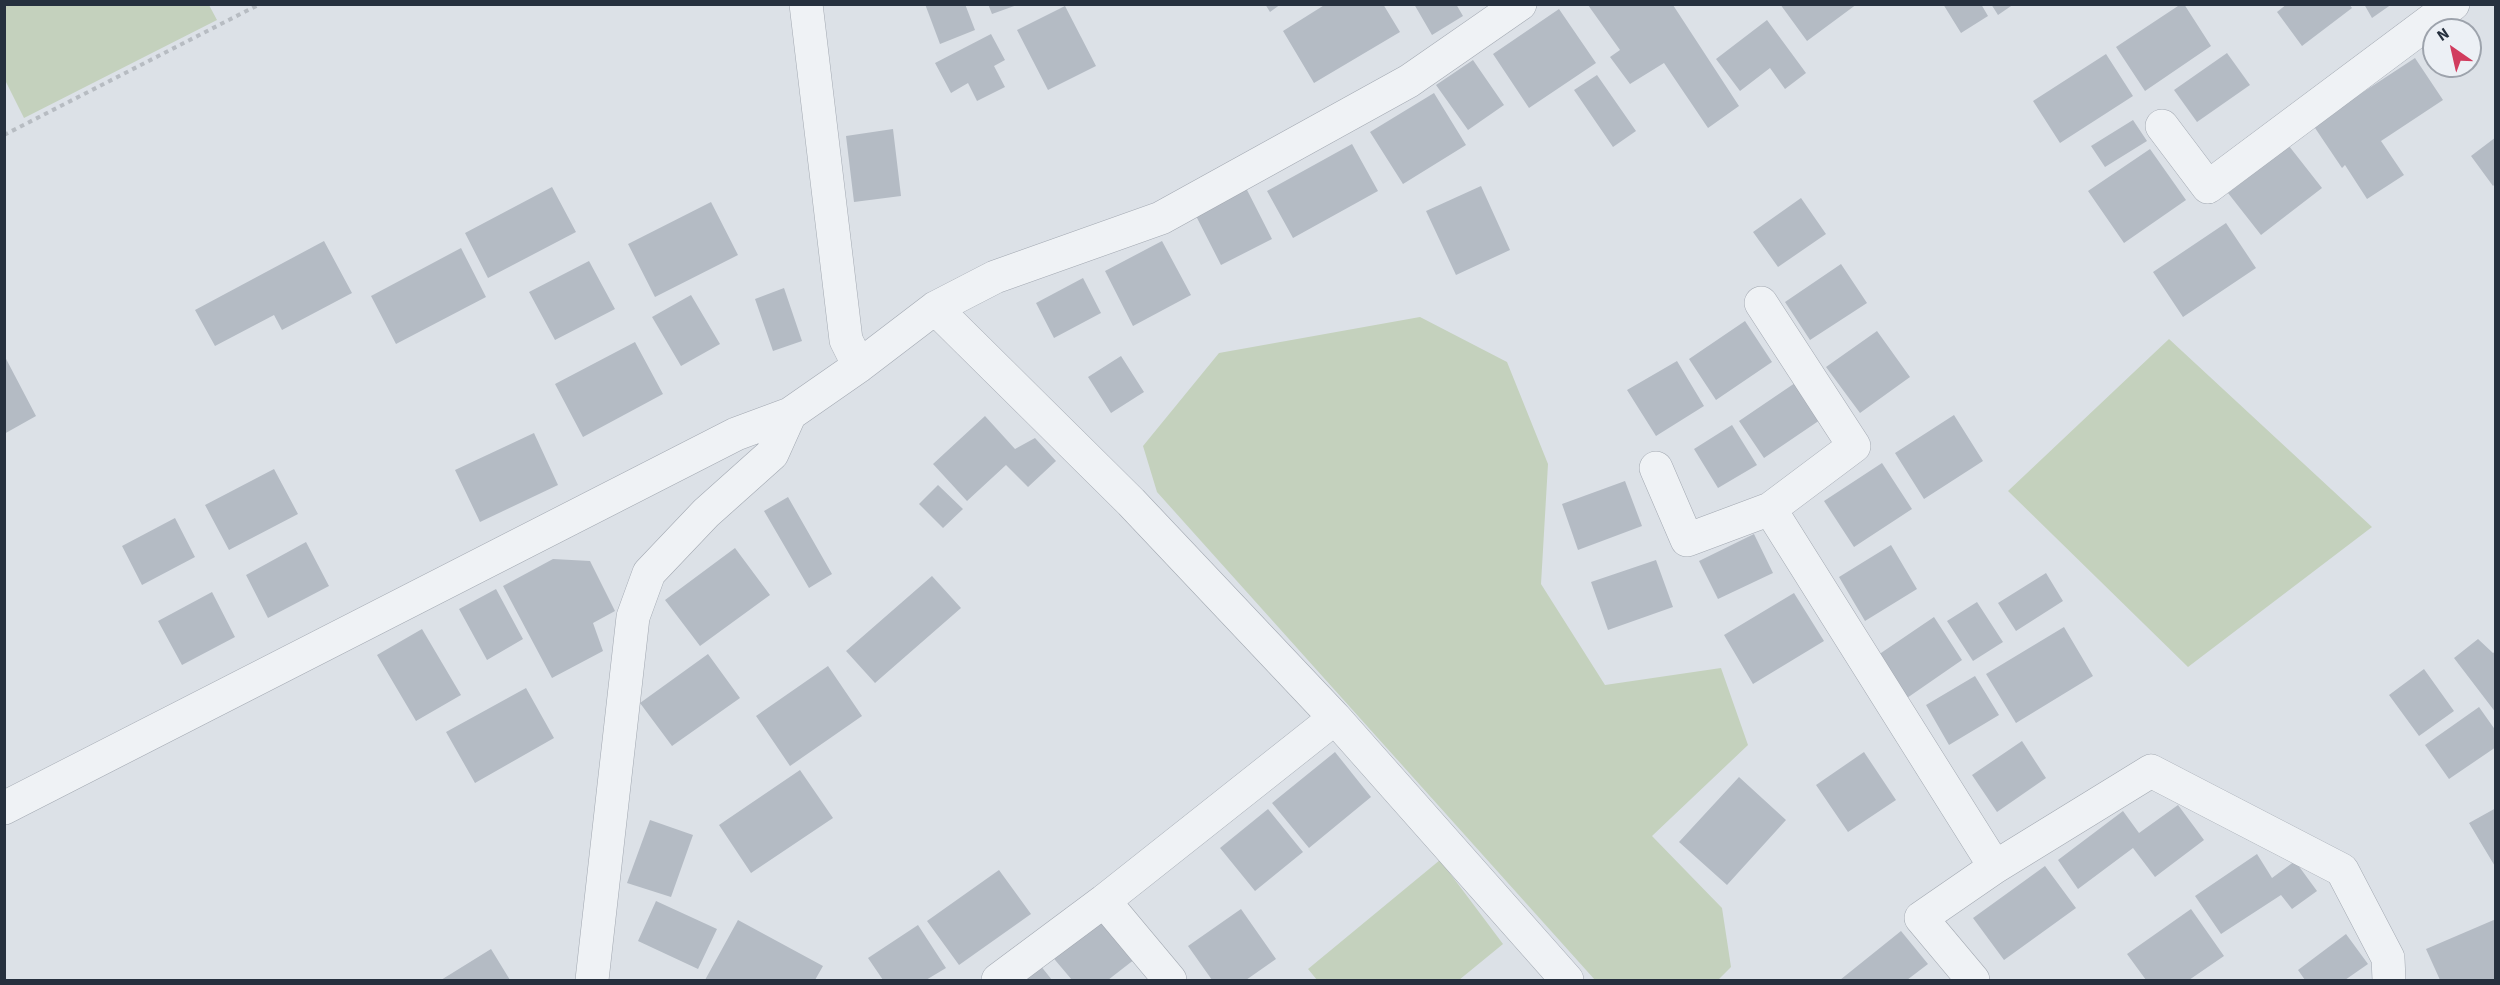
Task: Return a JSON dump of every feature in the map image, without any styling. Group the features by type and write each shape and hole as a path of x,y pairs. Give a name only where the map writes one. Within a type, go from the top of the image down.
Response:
{"street":[{"path":"806,4 846,340 859,366"},
{"path":"4,808 736,434 790,414 859,366 935,308 995,277 1161,218 1409,81 1520,4"},
{"path":"2162,126 2208,187 2453,4"},
{"path":"1656,468 1687,540 1770,510 1854,446 1761,303"},
{"path":"935,308 1131,502 1335,718 1568,981"},
{"path":"592,981 633,617 650,573 706,513 771,454 790,414"},
{"path":"1770,510 1995,867"},
{"path":"998,981 1104,901 1335,718"},
{"path":"1973,981 1921,918 1995,867 2151,771 2342,870 2388,958 2389,981"},
{"path":"1104,901 1170,981"}],"path":[{"path":"4,135 260,4"}],"green space":[{"path":"5,4 209,5 217,20 24,118 5,80"},
{"path":"1420,317 1507,362 1548,464 1541,584 1605,685 1721,668 1748,745 1652,836 1722,908 1731,967 1718,980 1595,980 1157,492 1143,446 1219,353"},
{"path":"2169,339 2372,527 2188,667 2008,491"},
{"path":"1440,860 1503,944 1459,980 1317,980 1308,969"}],"building":[{"path":"925,4 965,4 975,30 940,44"},
{"path":"988,4 1017,4 1017,5 992,14"},
{"path":"1265,4 1281,4 1270,12"},
{"path":"1326,4 1383,4 1400,32 1314,83 1283,31"},
{"path":"1414,4 1456,4 1463,16 1432,35"},
{"path":"1780,4 1857,4 1807,41"},
{"path":"1943,4 1981,4 1988,16 1961,33"},
{"path":"1991,4 2014,4 1998,15"},
{"path":"2184,4 2211,46 2145,91 2116,47"},
{"path":"2287,4 2349,4 2352,8 2302,46 2277,12"},
{"path":"2364,4 2392,4 2372,18"},
{"path":"1588,5 1673,5 1739,106 1708,128 1664,63 1630,84 1610,57 1620,50"},
{"path":"1065,6 1096,66 1048,90 1017,30"},
{"path":"1559,9 1596,63 1529,108 1493,54"},
{"path":"1767,20 1806,73 1785,89 1770,68 1740,91 1716,59"},
{"path":"991,34 1005,60 994,66 1005,87 977,101 968,83 951,93 935,63"},
{"path":"2227,53 2250,85 2197,122 2174,90"},
{"path":"2106,54 2133,96 2060,143 2033,101"},
{"path":"2415,58 2422,68 2422,78 2428,78 2443,100 2381,141 2404,175 2367,199 2345,165 2342,168 2313,125"},
{"path":"1473,60 1504,105 1468,130 1436,85"},
{"path":"1597,75 1636,131 1613,147 1574,90"},
{"path":"1434,93 1466,145 1403,184 1370,132"},
{"path":"2133,120 2147,141 2105,167 2091,146"},
{"path":"893,129 901,196 854,202 846,136"},
{"path":"2496,137 2496,183 2493,186 2471,156"},
{"path":"1352,144 1378,191 1293,238 1267,191"},
{"path":"2289,146 2322,188 2261,235 2228,193"},
{"path":"2150,149 2186,200 2124,243 2088,191"},
{"path":"1481,186 1510,250 1456,275 1426,211"},
{"path":"552,187 576,232 488,278 465,233"},
{"path":"1246,188 1272,239 1221,265 1195,214"},
{"path":"1801,198 1826,234 1778,267 1753,232"},
{"path":"711,202 738,255 655,297 628,244"},
{"path":"2226,223 2256,268 2183,317 2153,272"},
{"path":"324,241 352,293 282,330 274,315 215,346 195,310"},
{"path":"1162,241 1191,295 1133,326 1105,271"},
{"path":"461,248 486,297 396,344 371,296"},
{"path":"589,261 615,309 555,340 529,292"},
{"path":"1841,264 1867,303 1810,340 1785,302"},
{"path":"1083,278 1101,313 1054,338 1036,303"},
{"path":"784,288 802,341 773,351 755,299"},
{"path":"691,295 720,344 681,366 652,317"},
{"path":"1745,321 1772,362 1716,400 1689,359"},
{"path":"1877,331 1910,377 1860,413 1826,367"},
{"path":"635,342 663,394 583,437 555,384"},
{"path":"4,355 36,416 4,434"},
{"path":"1121,356 1144,392 1111,413 1088,377"},
{"path":"1677,361 1704,406 1656,436 1627,390"},
{"path":"1795,383 1820,420 1764,458 1739,421"},
{"path":"1954,415 1983,461 1924,499 1895,453"},
{"path":"985,416 1015,449 1035,438 1056,461 1028,487 1006,465 967,501 933,464"},
{"path":"1732,425 1757,465 1718,488 1694,449"},
{"path":"534,433 558,485 480,522 455,470"},
{"path":"1882,463 1912,509 1854,547 1824,501"},
{"path":"274,469 298,514 229,550 205,505"},
{"path":"1625,481 1642,526 1578,550 1562,504"},
{"path":"938,485 963,509 943,528 919,504"},
{"path":"788,497 832,574 809,588 764,511"},
{"path":"175,518 195,557 142,585 122,546"},
{"path":"1754,534 1773,573 1718,599 1699,561"},
{"path":"306,542 329,586 268,618 246,575"},
{"path":"1891,545 1917,589 1865,621 1839,577"},
{"path":"735,548 770,595 700,646 665,600"},
{"path":"553,559 590,561 615,611 593,623 603,651 552,678 503,586"},
{"path":"1656,560 1673,607 1608,630 1591,582"},
{"path":"2046,573 2063,601 2016,631 1998,603"},
{"path":"932,576 961,608 875,683 846,651"},
{"path":"496,589 523,639 487,660 459,609"},
{"path":"212,592 235,637 182,665 158,621"},
{"path":"1794,593 1824,641 1753,684 1724,635"},
{"path":"1977,602 2003,642 1973,661 1947,621"},
{"path":"1934,617 1962,660 1907,698 1878,655"},
{"path":"2064,627 2093,676 2016,723 1986,674"},
{"path":"422,629 461,695 416,721 377,655"},
{"path":"2478,639 2493,653 2496,651 2496,713 2454,658"},
{"path":"708,654 740,698 672,746 640,703"},
{"path":"828,666 862,716 790,766 756,716"},
{"path":"2424,669 2454,711 2419,736 2389,695"},
{"path":"1975,676 1999,715 1949,745 1926,705"},
{"path":"526,688 554,738 475,783 446,732"},
{"path":"2479,707 2496,731 2496,747 2449,779 2425,745"},
{"path":"2022,741 2046,778 1997,812 1972,775"},
{"path":"1335,752 1371,797 1309,848 1272,803"},
{"path":"1864,752 1896,800 1848,832 1816,785"},
{"path":"800,770 833,818 751,873 719,825"},
{"path":"1739,777 1786,820 1727,885 1679,842"},
{"path":"2178,805 2204,840 2155,877 2133,848 2078,889 2058,860 2123,811 2139,833"},
{"path":"2496,808 2496,868 2469,823"},
{"path":"1268,809 1303,852 1255,891 1220,848"},
{"path":"650,820 693,835 671,897 627,883"},
{"path":"2257,854 2272,878 2295,861 2317,891 2292,909 2281,895 2221,934 2195,896"},
{"path":"2045,866 2076,908 2004,960 1973,918"},
{"path":"999,870 1031,914 959,965 927,921"},
{"path":"656,901 717,929 698,969 638,941"},
{"path":"1241,909 1276,959 1246,980 1212,980 1188,946"},
{"path":"2191,909 2224,956 2189,980 2146,980 2127,954"},
{"path":"1098,915 1135,959 1108,980 1072,980 1050,954"},
{"path":"2496,919 2496,980 2440,980 2426,949"},
{"path":"738,920 823,966 815,980 705,980"},
{"path":"918,925 946,968 926,980 883,980 868,958"},
{"path":"1901,931 1928,964 1907,980 1840,980"},
{"path":"2346,934 2368,964 2345,980 2305,980 2298,970"},
{"path":"491,949 510,980 441,980"},
{"path":"1040,965 1052,980 1021,980"}]}
